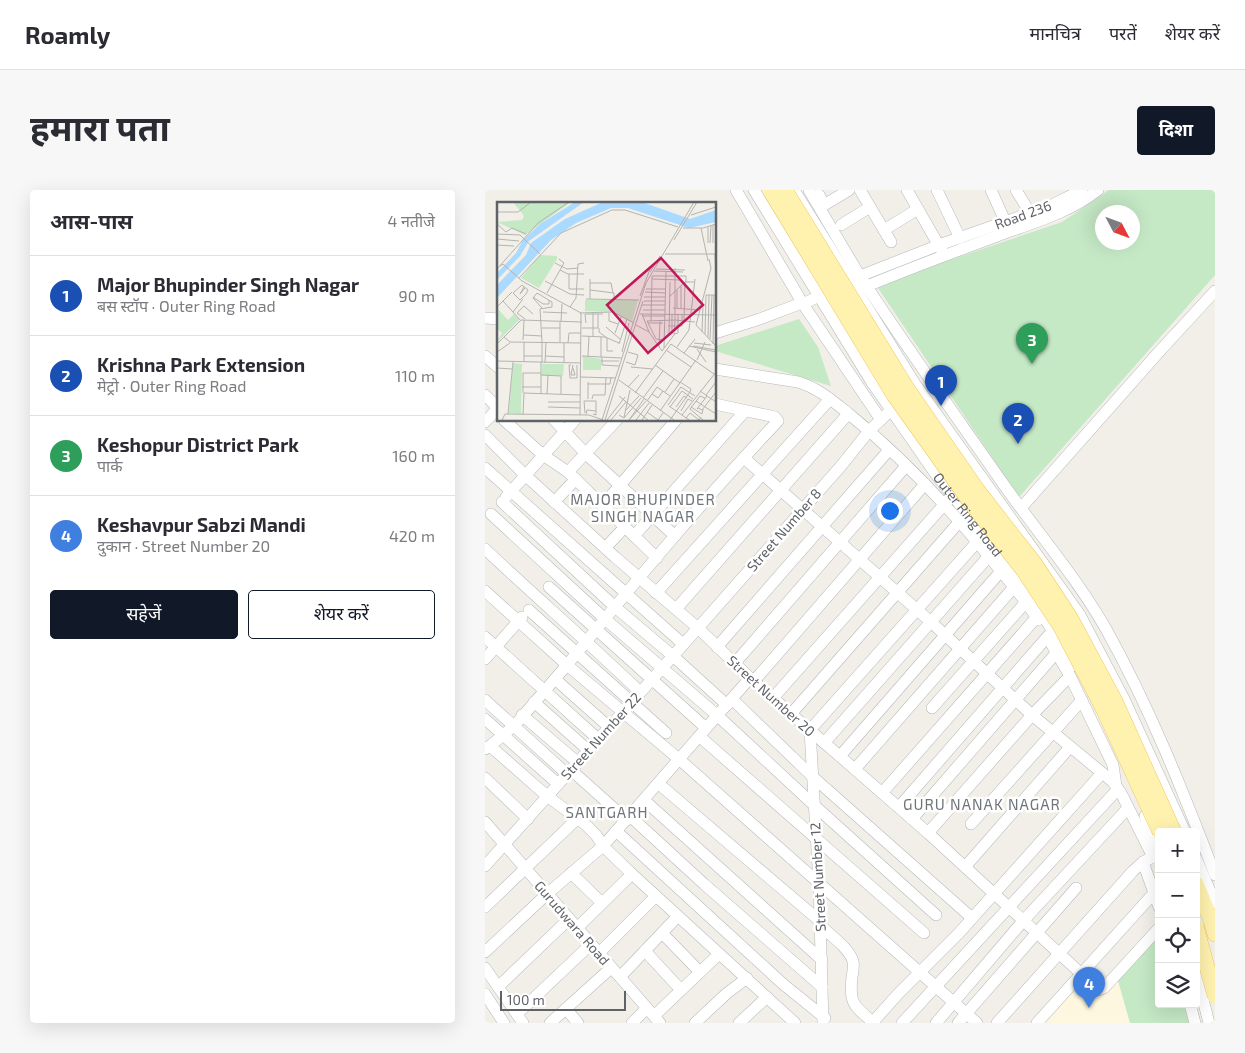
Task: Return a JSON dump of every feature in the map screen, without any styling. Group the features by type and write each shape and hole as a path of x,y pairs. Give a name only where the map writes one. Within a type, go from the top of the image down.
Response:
{"main road":[{"name":"Outer Ring Road","path":"770,190 894,395 968,499 1024,571 1061,627 1103,708 1158,828"},
{"name":"Outer Ring Road","path":"785,190 906,387 978,492 1035,564 1071,619 1115,701 1172,828"},
{"path":"1200,894 1215,934"},
{"path":"1200,942 1215,996"}],"street":[{"path":"736,190 801,302 881,420"},
{"name":"Outer Ring Road","path":"754,190 853,352 948,499 1031,595 1069,659 1107,732 1153,856"},
{"path":"765,207 794,190 1021,508 1075,580 1106,629 1156,730 1181,786 1215,875"},
{"path":"809,190 859,283 883,334 915,384 1080,615 1124,698 1183,828"},
{"path":"816,190 824,205 849,190"},
{"path":"860,190 891,242"},
{"path":"907,190 942,250"},
{"path":"937,190 962,238"},
{"path":"991,190 1005,221"},
{"path":"1016,190 1032,218"},
{"path":"859,283 942,250 1032,218 1066,209 1098,190"},
{"name":"Road 236","path":"942,250 962,238 1005,221 1032,218 1059,195 1077,191"},
{"path":"841,225 870,207"},
{"path":"884,230 918,209"},
{"path":"898,222 903,233"},
{"path":"716,333 769,316 817,294"},
{"path":"1021,508 1158,353 1213,297"},
{"path":"853,352 883,334"},
{"path":"485,356 497,366"},
{"path":"716,369 798,382 812,386 869,431 925,484 948,499 960,521 1037,618 1082,700 1113,765 1117,787 1153,856 1154,893 1037,1023"},
{"path":"485,395 497,410 485,422"},
{"path":"656,593 830,399"},
{"path":"716,404 775,417 778,421 675,536 515,725 488,747 547,796 578,818 631,874 795,1023"},
{"path":"634,536 745,410"},
{"name":"Street Number 8","path":"697,628 869,431 891,410"},
{"path":"675,609 848,414"},
{"path":"505,421 543,455 572,475 657,558"},
{"path":"555,421 585,454 675,536"},
{"path":"574,421 488,517 559,576 605,619 718,716 936,914"},
{"path":"554,502 585,454 616,421"},
{"path":"603,505 675,421"},
{"name":"Street Number 20","path":"485,436 605,548 697,628 752,680 899,807 1101,990 1155,932"},
{"path":"717,646 889,450"},
{"path":"743,458 823,526 878,578 931,622 1016,701 1117,787"},
{"path":"735,664 907,466"},
{"path":"485,468 683,644"},
{"path":"485,952 547,894 603,846 680,760 702,732 860,561 925,484"},
{"path":"773,698 948,499"},
{"path":"501,502 615,607 730,702 972,918"},
{"path":"791,714 960,521"},
{"path":"605,548 625,527"},
{"path":"485,659 593,537"},
{"path":"810,730 977,542"},
{"path":"485,549 641,692"},
{"path":"825,743 989,556"},
{"path":"840,756 1001,571"},
{"path":"549,587 597,629 702,732 817,840 924,933"},
{"path":"855,769 1014,587"},
{"path":"485,591 567,665 680,760 977,1023"},
{"path":"932,708 1026,602"},
{"path":"529,610 666,733"},
{"path":"883,793 1037,618"},
{"name":"Street Number 22","path":"485,866 697,628"},
{"path":"899,807 1047,636"},
{"path":"485,637 598,739"},
{"path":"912,819 1057,652"},
{"path":"928,833 1032,715 1070,676"},
{"path":"555,679 609,727"},
{"path":"485,700 572,769 822,987"},
{"path":"971,824 1082,700"},
{"path":"534,702 588,750"},
{"path":"522,715 572,769"},
{"path":"485,719 558,784"},
{"name":"Street Number 12","path":"810,730 825,1020"},
{"path":"965,867 1070,747"},
{"path":"659,784 821,924 849,954 853,963 852,1001 874,1023 994,894 1102,773"},
{"path":"485,778 528,819"},
{"path":"902,1023 1009,908 1117,787"},
{"path":"644,800 822,960"},
{"path":"935,1023 1023,921 1128,808"},
{"path":"485,907 578,818"},
{"name":"Gurudwara Road","path":"485,822 654,1016"},
{"path":"616,831 825,1020"},
{"path":"997,1023 1133,871 1153,856"},
{"path":"1200,867 1215,903"},
{"path":"571,873 602,903"},
{"path":"498,987 573,923 602,903 631,874"},
{"path":"958,1023 1076,888"},
{"path":"599,953 656,896"},
{"path":"620,977 678,916"},
{"path":"662,933 700,972"},
{"path":"485,968 520,1018 591,944"},
{"path":"645,951 681,990"},
{"path":"632,1023 654,1016 719,954"},
{"path":"551,1023 611,968"},
{"path":"1200,977 1215,978"},
{"path":"695,1023 747,978"},
{"path":"1200,988 1209,1023"},
{"path":"485,994 504,1023"},
{"path":"745,1021 767,997"},
{"path":"1191,1008 1195,1023"},
{"path":"566,1009 578,1023"}],"shaded area":[{"path":"1081,975 1103,993 1117,977 1130,1023 1038,1023"}],"green space":[{"path":"1109,190 1215,190 1215,275 1019,497 876,285 1062,222"},
{"path":"799,319 818,347 831,386 716,351 716,346"},
{"path":"1155,939 1155,1008 1186,1008 1190,1023 1130,1023 1117,977"}],"place":[{"name":"Keshopur District Park","path":"1032,364"},
{"name":"Major Bhupinder Singh Nagar","path":"941,406"},
{"name":"Krishna Park Extension","path":"1018,444"},
{"name":"Keshavpur Sabzi Mandi","path":"1089,1008"}],"district":[{"name":"MAJOR BHUPINDER SINGH NAGAR","path":"643,508"},
{"name":"GURU NANAK NAGAR","path":"982,805"},
{"name":"SANTGARH","path":"607,813"}]}
